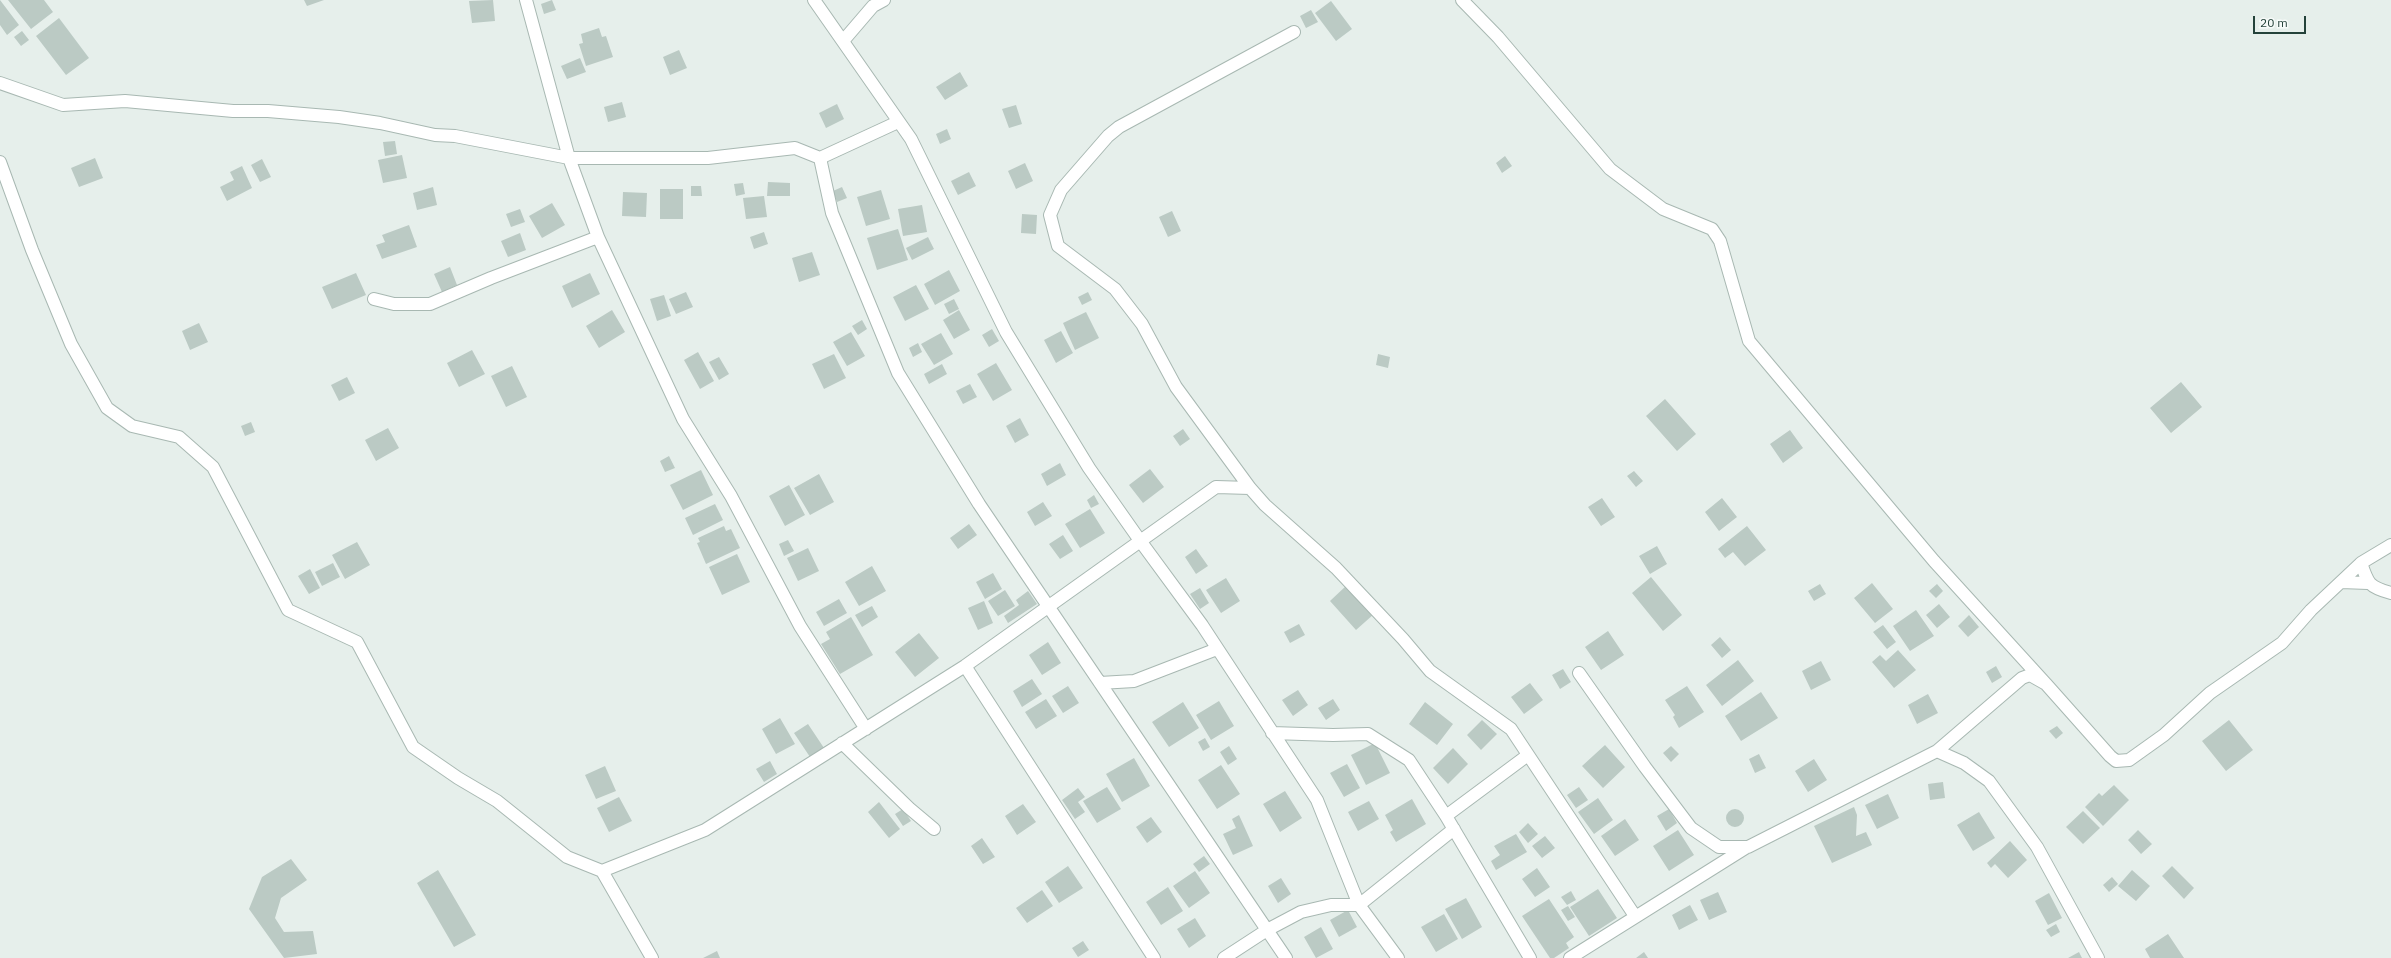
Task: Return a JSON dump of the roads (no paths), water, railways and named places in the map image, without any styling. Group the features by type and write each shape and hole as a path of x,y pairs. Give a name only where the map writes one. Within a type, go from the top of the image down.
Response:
{"street":[{"path":"526,0 569,158 598,238 683,419 731,496 800,626 866,729"},
{"path":"814,0 911,139 1006,332 1089,468 1217,649 1317,800 1359,905 1398,958"},
{"path":"843,41 873,6 884,0"},
{"path":"1462,0 1498,37 1610,169 1663,209 1712,229 1720,241 1749,341 1934,561 2116,761 2129,760 2164,735 2210,693 2282,643 2311,610 2361,563 2391,545"},
{"path":"1294,32 1119,127 1108,136 1061,190 1050,215 1058,246 1115,290 1142,324 1176,386 1250,488 1265,505 1336,568 1403,639 1430,671 1511,729 1635,916"},
{"path":"0,83 63,105 126,101 226,111 268,110 339,117 380,123 435,135 455,136 569,158 708,158 795,148 820,158 898,122"},
{"path":"820,158 832,213 898,373 979,504 1286,958"},
{"path":"0,162 32,250 72,344 107,408 132,426 179,437 213,467 288,610 357,642 413,747 458,778 498,801 567,857 602,871 652,958"},
{"path":"374,299 394,304 430,304 491,278 598,238"},
{"path":"602,871 705,830 965,666 1050,607 1216,487 1250,488"},
{"path":"2361,563 2368,583 2377,590 2391,593"},
{"path":"2341,582 2368,583"},
{"path":"1100,683 1134,681 1217,649"},
{"path":"965,666 1154,958"},
{"path":"1579,673 1657,784 1691,828 1719,847 1748,847"},
{"path":"1570,958 1635,916 1748,847 1937,751 2022,678 2030,675 2046,684"},
{"path":"1272,733 1333,735 1368,734 1409,760 1454,829 1530,958"},
{"path":"842,743 909,808 934,829"},
{"path":"1937,751 1964,763 1989,781 2036,847 2098,958"},
{"path":"1446,816 1528,755"},
{"path":"1224,958 1267,930 1301,912 1331,905 1359,905 1454,829"}]}
